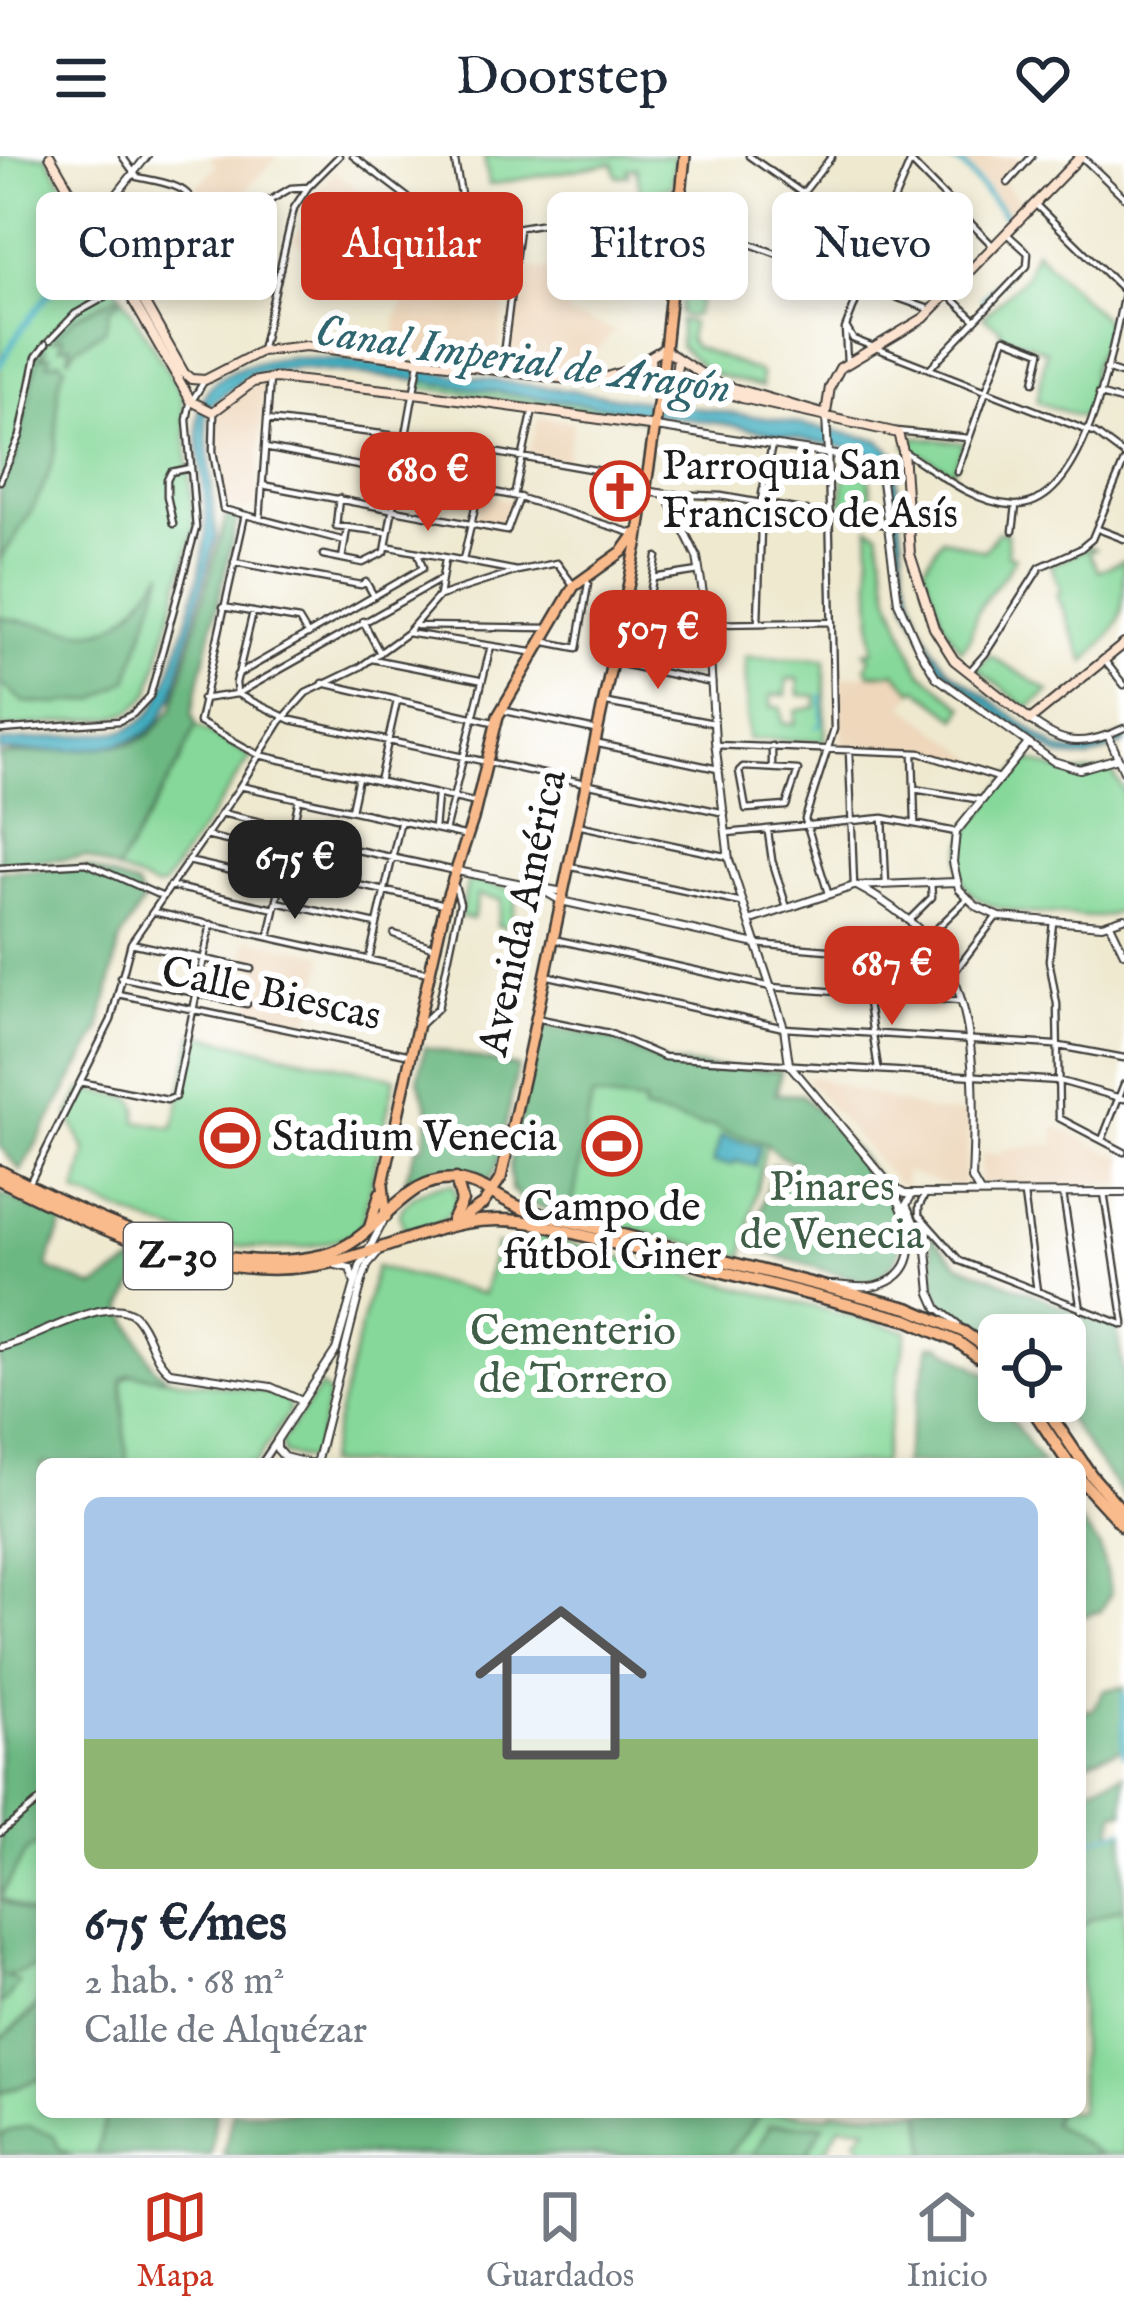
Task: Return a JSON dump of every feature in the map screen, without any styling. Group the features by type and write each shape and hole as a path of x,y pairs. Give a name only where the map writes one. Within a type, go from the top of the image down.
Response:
{"highway":[{"name":"Z-30","path":"0,1175 156,1249 198,1262 250,1269 308,1267 454,1223 494,1218 539,1224 885,1313 958,1342 978,1357"},
{"name":"Z-30","path":"28,1189 154,1239 227,1258 314,1257 347,1248 364,1237 416,1187 456,1179"},
{"path":"456,1179 529,1211 908,1308 978,1342"},
{"path":"454,1223 462,1201 456,1179"},
{"path":"386,1217 412,1236"},
{"path":"1041,1422 1066,1458"},
{"path":"1055,1422 1080,1458"},
{"path":"1086,1468 1124,1513"},
{"path":"1086,1486 1124,1527"}],"main road":[{"path":"50,156 71,192"},
{"name":"Avenida América","path":"676,192 685,156"},
{"path":"973,268 1082,156"},
{"path":"138,300 194,402 213,412 248,385 270,378 415,390 656,424"},
{"path":"139,300 184,373 194,380 207,379 261,351 318,346 419,363 590,382 626,371 666,349 716,383 826,420"},
{"name":"Avenida América","path":"454,1223 479,1208 501,1178 632,565 668,376 671,300"},
{"path":"826,420 832,380 847,362 913,326 941,300"},
{"path":"651,356 650,369 668,376 826,420 895,431 901,437 905,519 917,583 944,648 1030,720 1124,644"},
{"path":"668,376 678,358"},
{"path":"364,1237 382,1188 445,904 501,710 574,586 620,554 637,532"},
{"path":"620,554 630,556 632,565"},
{"path":"501,1178 510,1197 529,1211"},
{"path":"382,1188 386,1217"}],"street":[{"path":"122,156 133,174 175,184 186,192"},
{"path":"118,192 147,156"},
{"path":"261,351 292,214 308,187 339,156"},
{"path":"352,156 400,192"},
{"path":"454,156 460,192"},
{"path":"749,156 800,192"},
{"path":"805,192 832,156"},
{"path":"1082,156 1124,197"},
{"path":"1008,183 1028,158"},
{"path":"897,192 912,159 994,247"},
{"path":"277,197 291,188 308,187"},
{"path":"903,451 976,494 1016,506 1037,500 1058,483 1088,431 1124,292 1035,204"},
{"path":"929,369 1028,264 1028,253 1007,234"},
{"path":"0,481 20,436 35,357 74,314 100,300"},
{"path":"501,371 510,300"},
{"path":"847,362 846,327 856,300"},
{"path":"904,300 932,310"},
{"path":"953,300 975,320"},
{"path":"846,327 852,339 1104,438 1124,458 1098,529 1082,548 1040,567 969,673"},
{"path":"957,472 1007,338 1041,352 1034,382"},
{"path":"323,555 364,563 385,552 419,363"},
{"path":"1106,369 1124,375"},
{"path":"260,519 270,378"},
{"path":"0,730 119,721 146,702 164,655 193,541 196,512 187,420 207,379"},
{"path":"1099,394 1124,402"},
{"path":"262,485 509,531 533,410"},
{"path":"213,412 212,443 222,507 345,541"},
{"path":"267,420 406,437 646,485 666,494 716,496 886,525"},
{"path":"826,420 834,725 806,825 829,893"},
{"path":"656,424 828,451 876,468 882,481 898,602 930,668 1027,746 1073,769 1119,755"},
{"path":"895,431 968,438"},
{"path":"758,623 762,503 772,445"},
{"path":"265,448 517,497 637,532"},
{"path":"904,470 922,463"},
{"path":"173,524 166,480 171,472 190,468"},
{"path":"463,561 479,490"},
{"path":"666,494 692,540 699,571 729,857 784,1028 789,1064 891,1186 911,1228 911,1248 904,1265 888,1281 875,1286 825,1286"},
{"path":"339,498 336,526 388,532"},
{"path":"1013,531 1016,506"},
{"path":"245,515 198,721 259,755 477,803"},
{"path":"343,559 347,527"},
{"path":"1098,529 1124,539"},
{"path":"386,547 517,571"},
{"path":"237,675 423,568 418,553"},
{"path":"28,1189 111,1020 131,943 283,718 302,697 372,659 416,625 439,596 445,557"},
{"path":"636,667 657,557"},
{"path":"234,562 361,585 366,582 374,596"},
{"path":"439,596 559,563 574,586"},
{"path":"653,578 699,571"},
{"path":"541,641 577,647 588,585 584,578"},
{"path":"202,699 237,694 442,579"},
{"path":"646,615 705,604"},
{"path":"223,607 299,620 308,635"},
{"path":"237,694 253,611"},
{"path":"363,621 381,653"},
{"path":"642,635 708,624 832,622"},
{"path":"416,625 423,629 549,628"},
{"path":"406,633 534,652"},
{"path":"445,831 491,646"},
{"path":"372,659 481,681"},
{"path":"1104,660 1124,685"},
{"path":"612,662 712,683"},
{"path":"323,683 496,723"},
{"path":"237,694 283,718 725,813"},
{"path":"380,782 397,701"},
{"path":"603,702 713,723"},
{"path":"501,710 597,730"},
{"path":"1030,720 1068,743 1109,738 1124,728"},
{"path":"1109,738 1124,771"},
{"path":"594,743 719,769"},
{"path":"715,745 913,752 1000,779"},
{"path":"772,746 772,768"},
{"path":"1027,746 956,832 952,855 956,882 967,899 998,916 1110,924 1124,918"},
{"path":"849,750 856,886"},
{"path":"913,752 915,823"},
{"path":"741,767 772,768 800,771 786,806 748,810 741,767"},
{"path":"351,810 358,777"},
{"path":"240,786 468,836"},
{"path":"722,790 741,788"},
{"path":"914,789 982,800"},
{"path":"434,829 437,795"},
{"path":"269,937 299,799"},
{"path":"221,813 454,876 538,887 562,897 756,944 942,956"},
{"path":"883,818 886,884"},
{"path":"727,833 883,818 956,832"},
{"path":"369,959 401,821"},
{"path":"577,825 729,857"},
{"path":"768,830 787,908"},
{"path":"206,836 287,855"},
{"path":"188,861 281,882"},
{"path":"0,868 86,863 162,897"},
{"path":"568,866 742,903"},
{"path":"284,869 445,904"},
{"path":"417,1027 438,1008 460,904 454,876"},
{"path":"748,921 856,886 956,882"},
{"path":"907,922 932,897 932,883"},
{"path":"170,886 377,924"},
{"path":"856,886 926,938 952,975 973,1075 972,1179 976,1191 991,1196"},
{"path":"926,938 967,899"},
{"path":"152,912 429,973"},
{"path":"952,975 998,916"},
{"path":"1053,922 1049,960 1057,1004 1058,1115 1064,1124 1124,1152"},
{"path":"80,1082 167,1100 175,1097 211,924"},
{"path":"1110,924 1124,953"},
{"path":"394,934 435,948"},
{"path":"553,939 771,987 960,1001"},
{"path":"131,943 251,969"},
{"path":"545,975 784,1028 1058,1046 1124,1058"},
{"path":"120,977 247,1004"},
{"name":"Calle Biescas","path":"118,994 411,1055"},
{"path":"866,994 878,1068"},
{"path":"536,1018 608,1033 664,1058 1060,1081 1122,1098"},
{"path":"1101,1142 1124,1084"},
{"path":"952,1196 964,1192 972,1179"},
{"path":"891,1186 911,1196 1124,1193"},
{"path":"925,1196 920,1215 957,1259 1124,1324 1104,1193"},
{"path":"1063,1194 1082,1310"},
{"path":"1024,1195 1038,1293"},
{"path":"911,1196 906,1205 927,1250 931,1294 938,1309 971,1336"},
{"path":"266,1458 337,1350 352,1290 386,1217"},
{"path":"317,1458 364,1275 387,1244"},
{"path":"308,1267 347,1266 353,1273 352,1290"},
{"path":"0,1346 100,1311 123,1309 138,1320 158,1361 170,1372 271,1387 302,1401"},
{"path":"313,1386 326,1385 334,1399"},
{"path":"277,1440 278,1452 286,1458"},
{"path":"0,1833 36,1804"}],"shaded area":[{"path":"210,156 279,156 243,192 194,192 216,166"},
{"path":"948,156 1017,156 1023,162 1003,181 1024,206 1012,219 962,160"},
{"path":"333,170 360,192 315,192"},
{"path":"523,266 547,270 547,300 570,300 568,314 615,330 573,377 555,370 505,365 514,300 523,300"},
{"path":"406,300 505,300 497,365 395,351 394,322"},
{"path":"255,383 264,383 256,504 244,511 225,504 216,419"},
{"path":"539,417 574,422 566,461 528,453"},
{"path":"480,494 513,501 508,527 476,522"},
{"path":"887,651 916,688 904,706 995,772 929,751 843,744 839,678 869,674 870,658 865,652"},
{"path":"247,939 325,955 309,1029 248,1016 257,965 243,961"},
{"path":"809,1076 930,1111 970,1114 964,1186 941,1184 905,1171 905,1187 897,1183 808,1081"},
{"path":"1055,1126 1124,1158 1124,1184 980,1185 982,1154 1054,1144"}],"green space":[{"path":"0,156 47,156 67,192 36,192 36,300 124,300 182,394 194,529 150,692 143,701 112,718 0,728"},
{"path":"484,156 675,156 672,186 651,192 640,192 636,168 617,177 613,163 489,185"},
{"path":"1035,251 1109,324 1094,364 1087,410 1080,417 1037,402 1046,351 1000,333 983,317 1025,276"},
{"path":"120,300 110,309 105,330 76,348 68,359 71,345 60,347 63,338 52,340 75,317"},
{"path":"681,300 701,300 695,315 680,314"},
{"path":"680,321 691,323 693,346 761,373 762,387 709,373 680,346"},
{"path":"47,347 43,357 51,355 48,364 60,361 65,366 52,465 0,560 0,487 15,463 37,359"},
{"path":"420,381 622,410 642,414 642,419 423,388"},
{"path":"917,437 964,443 953,472 906,445"},
{"path":"844,473 869,475 873,512 841,512"},
{"path":"226,516 238,517 192,713 196,725 117,871 86,857 0,864 0,756 131,744 150,735 173,708"},
{"path":"869,527 879,532 890,596 914,659 921,672 964,707 957,718 917,688 913,691 895,672 870,674 866,667 870,658 865,652 873,651"},
{"path":"998,532 1007,533 1008,555 1015,557 980,608 970,638 960,650 943,622 924,567 942,538 984,551"},
{"path":"1095,549 1089,552 1098,571 1124,560 1123,595 1114,628 1085,662 1057,595 1061,590 1051,565"},
{"path":"164,570 128,680 95,700 54,704 24,702 0,683 0,618 76,631 109,627 143,598"},
{"path":"990,655 1049,691 1028,708 977,669"},
{"path":"745,657 825,659 825,741 748,739","holes":["787,679 798,679 799,695 816,696 816,707 796,711 795,724 783,724 781,707 771,707 771,695 786,695"]},
{"path":"192,713 196,725 251,757 163,886 156,888 86,857 0,864 0,756 131,744 162,723"},
{"path":"1028,760 1069,774 1110,770 1124,790 1124,908 1094,917 1019,912 988,904 964,884 960,865 972,826"},
{"path":"86,867 137,887 143,902 120,940 100,1030 21,1171 0,1147 0,871"},
{"path":"468,880 518,890 510,928 497,925 501,900 478,895 473,919 460,917"},
{"path":"541,1024 606,1038 667,1064 781,1071 743,1257 540,1206 511,1190 510,1165"},
{"name":"Pinares de Venecia","path":"541,1024 606,1038 667,1064 781,1071 776,1094 802,1095 883,1187 897,1213 902,1239 894,1262 871,1281 859,1280 752,1249 772,1164 796,1170 798,1164 777,1155 767,1144 714,1125 643,1111 644,1103 592,1097 571,1213 536,1206 519,1197 510,1179 510,1165"},
{"name":"Stadium Venecia","path":"194,1034 395,1078 358,1228 321,1244 257,1248 196,1238 76,1193 86,1153 69,1115 82,1089 132,1098 137,1121 174,1128"},
{"path":"425,1047 518,1067 497,1166 490,1179 445,1169 405,1180 417,1146 423,1147 430,1112 418,1080"},
{"path":"453,1184 458,1202 448,1215 428,1228 404,1228 399,1214 409,1201 429,1188"},
{"path":"0,1193 63,1222 47,1266 51,1270 94,1287 143,1257 191,1275 136,1281 123,1309 154,1368 169,1379 130,1374 122,1379 127,1458 36,1458 36,1845 27,1850 0,1897"},
{"name":"Cementerio de Torrero","path":"524,1232 907,1331 883,1458 328,1458 376,1267 483,1294 496,1244 520,1250"},
{"name":"Pinares de Venecia","path":"928,1238 959,1264 1082,1314 978,1314 978,1329 941,1303"},
{"name":"Pinares de Venecia","path":"1086,1315 1117,1328 1124,1379 1124,1498 1070,1422 1086,1422"},
{"name":"Pinares de Venecia","path":"930,1345 940,1345 978,1369 978,1422 1014,1422 1039,1458 904,1458"},
{"path":"132,1374 255,1390 286,1398 290,1410 259,1458 127,1458 121,1381"},
{"path":"321,1386 329,1395 315,1453 311,1458 284,1454 281,1442"},
{"path":"1086,1530 1100,1547 1111,1593 1101,1611 1086,1615"},
{"path":"1124,1687 1124,1748 1086,1762 1086,1712 1093,1709 1104,1690"},
{"path":"1124,1774 1124,1812 1116,1812 1112,1831 1124,1831 1124,1907 1086,1923 1086,1789"},
{"path":"36,1845 36,1917 0,1897 27,1850"},
{"path":"0,1900 36,1917 36,1967 6,1976 19,1982 6,2001 0,2002"},
{"path":"1124,1907 1124,2155 1101,2155 1052,2123 1054,2118 1086,2118 1086,1923"},
{"path":"36,1967 36,2007 0,2040 0,2002 18,1982 5,1977"},
{"path":"36,2006 36,2080 0,2093 0,2040"},
{"path":"36,2080 36,2118 105,2118 96,2155 72,2155 8,2131 0,2137 0,2093"},
{"path":"105,2118 215,2118 211,2155 96,2155"},
{"path":"232,2118 757,2118 728,2155 223,2155"},
{"path":"757,2118 923,2118 927,2155 860,2155 856,2139 867,2127 840,2125 823,2155 806,2155 823,2125 771,2125 753,2155 728,2155"},
{"path":"923,2118 1054,2118 1052,2123 1101,2155 927,2155"},
{"path":"770,2125 824,2125 806,2155 753,2155"},
{"path":"29,2126 54,2136 59,2148 72,2155 0,2155 0,2137"}],"water":[{"name":"Canal Imperial de Aragón","path":"292,357 348,360 774,419 879,440 894,453 905,571 919,619 950,670 1058,749 1084,751 1124,735 1124,744 1088,759 1059,756 989,708 937,664 907,604 887,468 866,452 730,425 297,368 251,374 211,405 206,416 216,537 173,696 157,722 144,734 113,745 0,752 0,742 123,731 153,710 178,648 205,542 198,436 206,392 222,376"},
{"path":"721,1136 760,1146 755,1166 713,1163"}],"waterway":[{"path":"945,157 963,165 1010,221"},
{"path":"983,299 1002,279"},
{"path":"0,364 44,300"},
{"path":"821,695 822,707"},
{"path":"821,724 822,710"},
{"path":"1124,1695 1124,1754"},
{"path":"1086,1842 1124,1829"}],"place":[{"name":"Parroquia San Francisco de Asís","path":"620,491"},
{"name":"Stadium Venecia","path":"230,1138"},
{"name":"Campo de fútbol Giner","path":"612,1146"}]}
